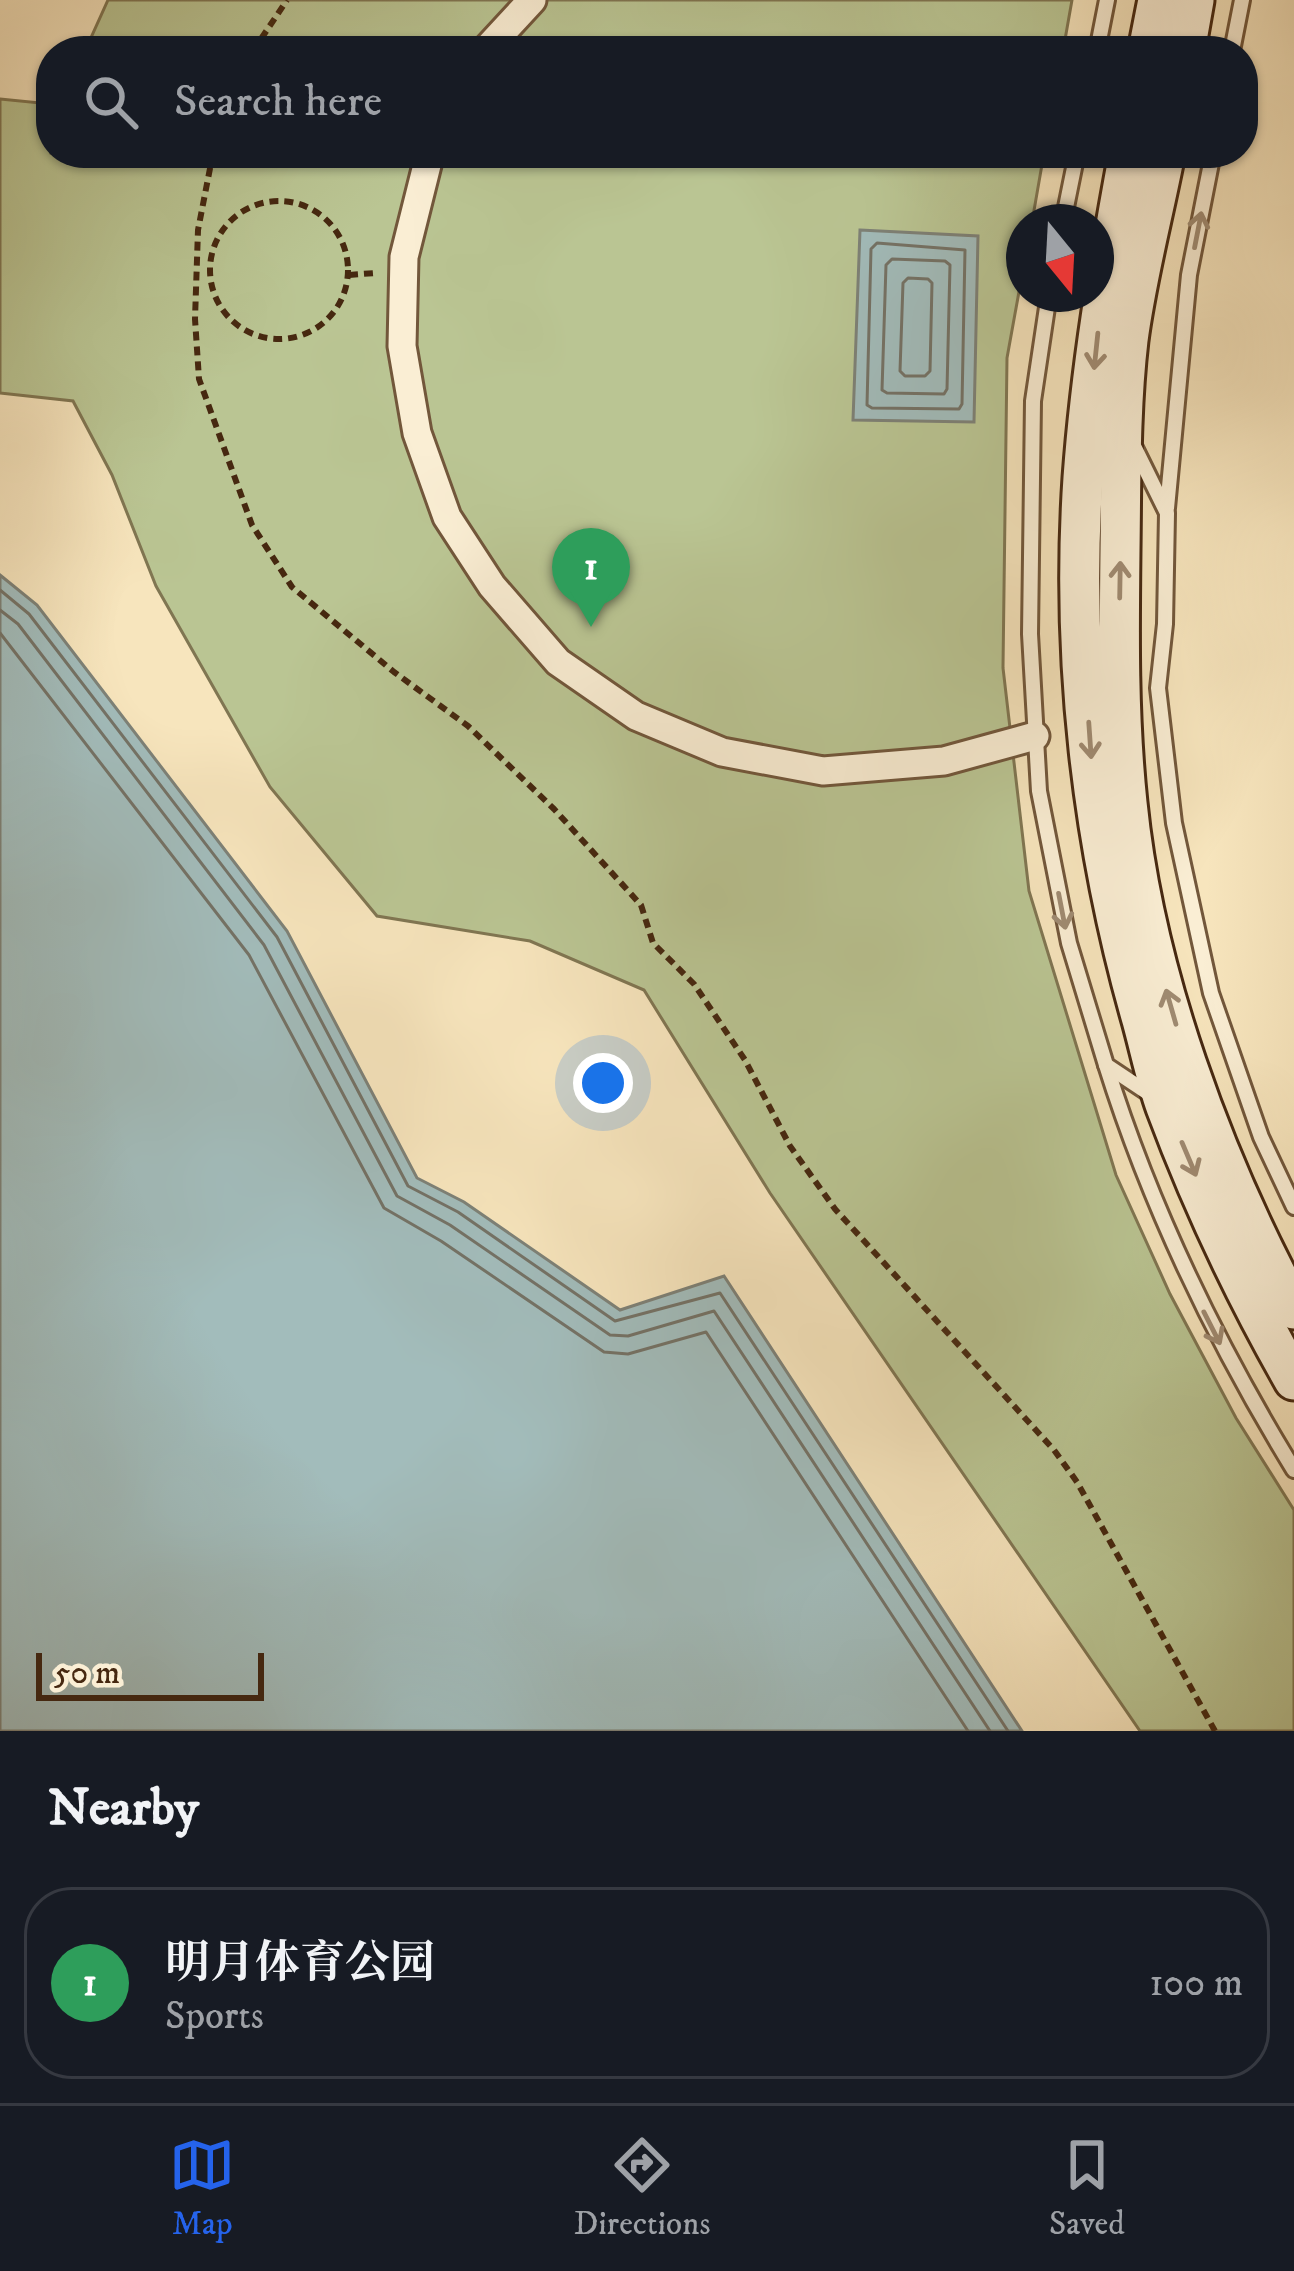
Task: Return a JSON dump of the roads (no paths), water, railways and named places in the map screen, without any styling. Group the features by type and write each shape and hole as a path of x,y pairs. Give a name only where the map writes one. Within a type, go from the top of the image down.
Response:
{"street":[{"path":"499,36 532,0"},
{"path":"1151,36 1158,0"},
{"path":"1188,36 1194,0"},
{"path":"426,168 404,257 402,346 417,433 447,518 492,586 558,662 635,716 722,752 823,771 944,761 1035,736"},
{"path":"1126,168 1101,303 1085,459 1082,642 1095,814 1125,959 1166,1106 1236,1269 1294,1380"},
{"path":"1162,168 1128,340 1118,695 1127,807 1149,928 1187,1064 1249,1226 1294,1309"}],"lane":[{"path":"1100,36 1107,0"},
{"path":"1235,36 1242,0"},
{"path":"1067,204 1074,168"},
{"path":"1210,168 1189,274 1167,513 1165,624 1158,688 1174,823 1211,993 1261,1137 1294,1207"},
{"path":"1046,312 1033,401 1030,634 1039,791 1069,943 1131,1145 1169,1238 1210,1326 1294,1470"},
{"path":"1124,426 1167,513"},
{"path":"1106,1065 1166,1106"}],"water":[{"path":"860,230 978,236 974,422 853,420"},
{"path":"0,575 37,605 287,931 417,1178 464,1202 620,1310 724,1276 1022,1731 0,1731"}],"place":[{"name":"明月体育公园","path":"591,627"}]}
